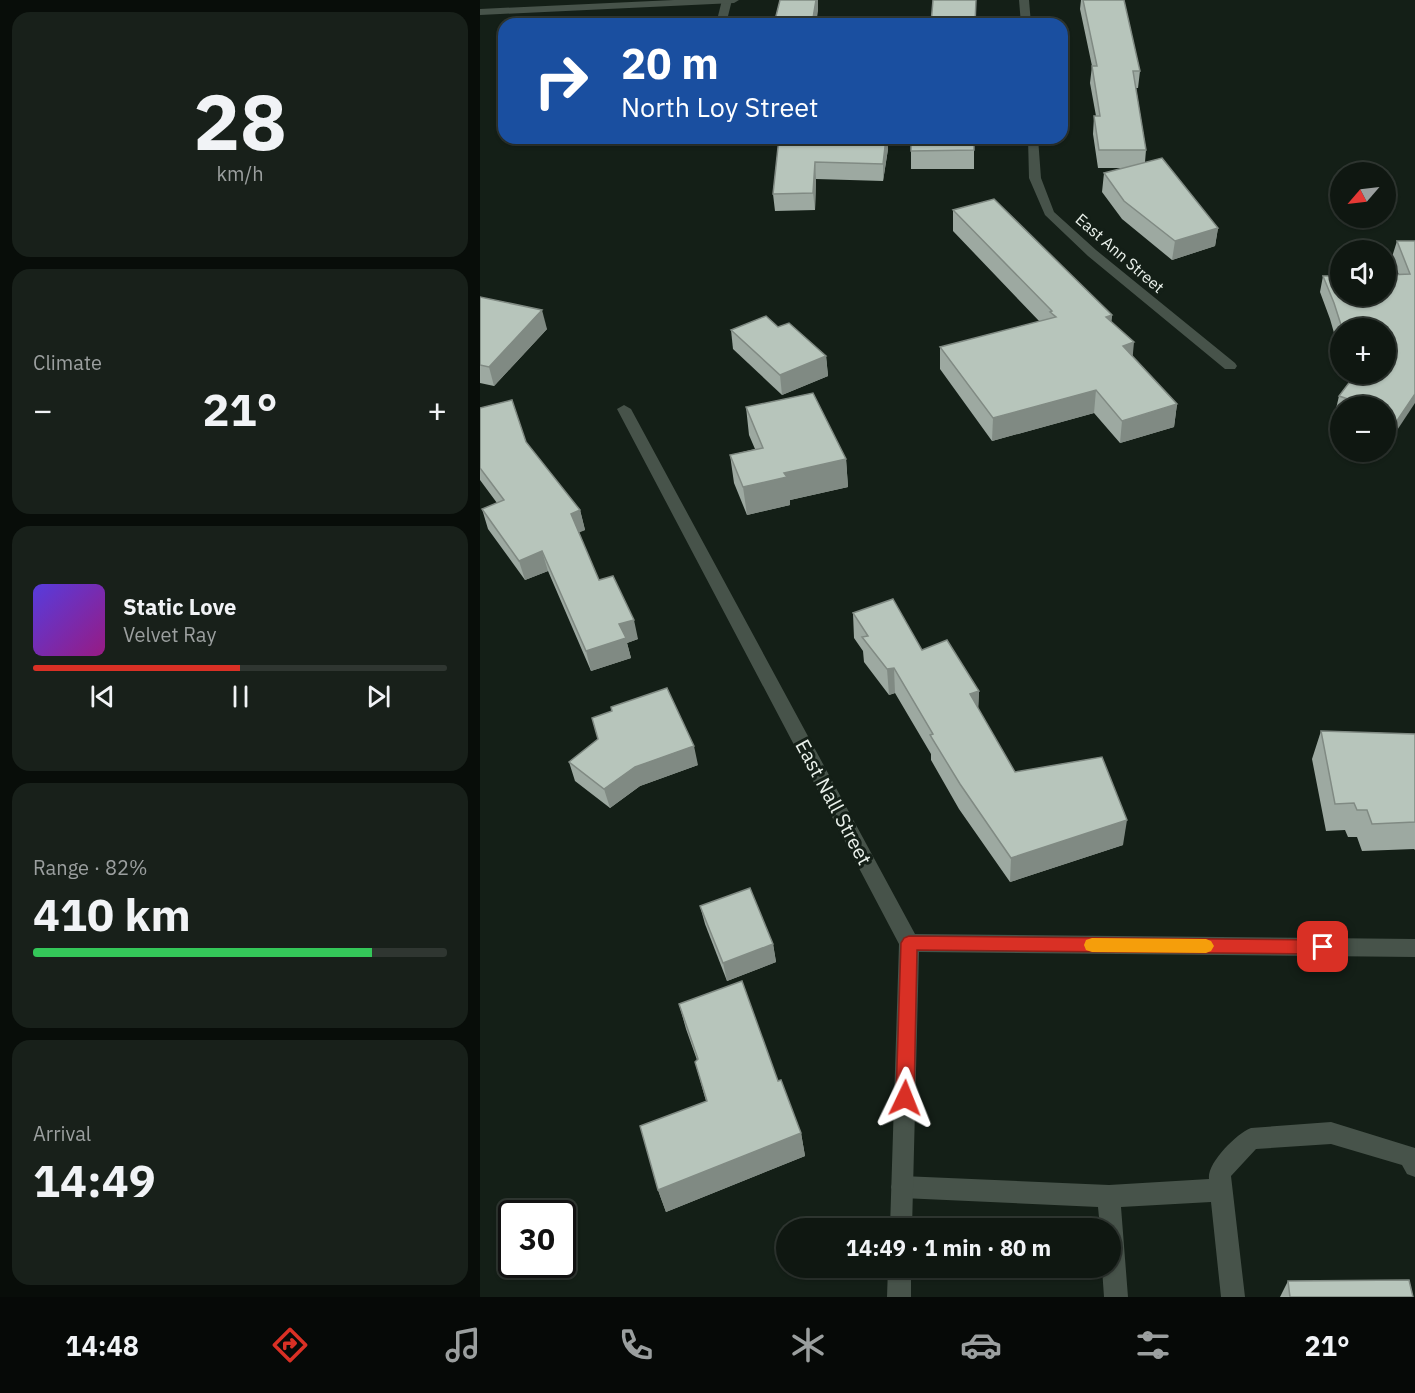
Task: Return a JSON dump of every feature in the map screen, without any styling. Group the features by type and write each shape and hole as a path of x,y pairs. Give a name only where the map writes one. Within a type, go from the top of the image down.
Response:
{"street":[{"path":"722,18 727,0"},
{"path":"480,12 734,0"},
{"path":"1024,0 1026,18"},
{"name":"East Ann Street","path":"1033,144 1035,178 1049,213 1092,253 1230,366"},
{"name":"East Nall Street","path":"624,409 909,943 901,1218"},
{"path":"909,943 1415,948"},
{"path":"1233,1297 1220,1172 1251,1139 1331,1133 1408,1156 1415,1166"},
{"path":"902,1187 1109,1196 1221,1190"},
{"path":"1109,1196 1116,1297"},
{"path":"899,1297 900,1278"}],"building":[{"path":"780,0 816,0 813,18 776,18"},
{"path":"933,0 976,0 975,18 932,18"},
{"path":"1083,0 1124,0 1140,71 1133,71 1146,150 1099,150 1094,116 1100,116 1092,66 1097,66"},
{"path":"778,144 885,144 883,164 815,162 813,193 773,194"},
{"path":"911,144 974,144 974,150 911,151"},
{"path":"1162,158 1218,228 1175,241 1124,201 1104,173"},
{"path":"994,199 1112,315 1106,317 1134,342 1123,346 1177,404 1122,421 1096,390 993,418 940,347 1056,317 953,210"},
{"path":"1397,241 1415,241 1415,394 1396,422 1396,396 1339,396 1348,384 1396,384 1396,318 1339,318 1335,306 1396,306 1396,275 1410,274"},
{"path":"1323,276 1330,276 1330,293"},
{"path":"480,297 542,310 489,367 480,365"},
{"path":"766,316 778,327 789,323 826,356 780,375 731,330"},
{"path":"813,393 846,459 784,473 787,477 743,487 730,455 763,448 746,407"},
{"path":"512,400 526,442 580,510 571,514 599,580 613,576 634,620 619,624 626,638 586,651 542,551 519,561 482,509 504,500 480,468 480,408"},
{"path":"893,599 922,650 947,640 979,691 970,694 1015,772 1102,757 1127,820 1011,858 960,784 930,735 933,734 894,668 887,669 862,637 868,636 853,613"},
{"path":"667,688 694,746 635,767 604,789 569,762 598,739 592,718 612,711 611,707"},
{"path":"1321,731 1415,734 1415,822 1372,824 1367,810 1357,810 1354,803 1335,804"},
{"path":"750,888 773,944 723,963 700,906"},
{"path":"742,981 778,1081 781,1080 801,1133 658,1190 640,1126 707,1101 695,1062 698,1059 679,1004"},
{"path":"1409,1280 1413,1297 1290,1297 1288,1281"}],"slow traffic":[{"path":"1092,945 1206,946"}],"route":[{"path":"905,1098 909,943 1323,947"}]}
